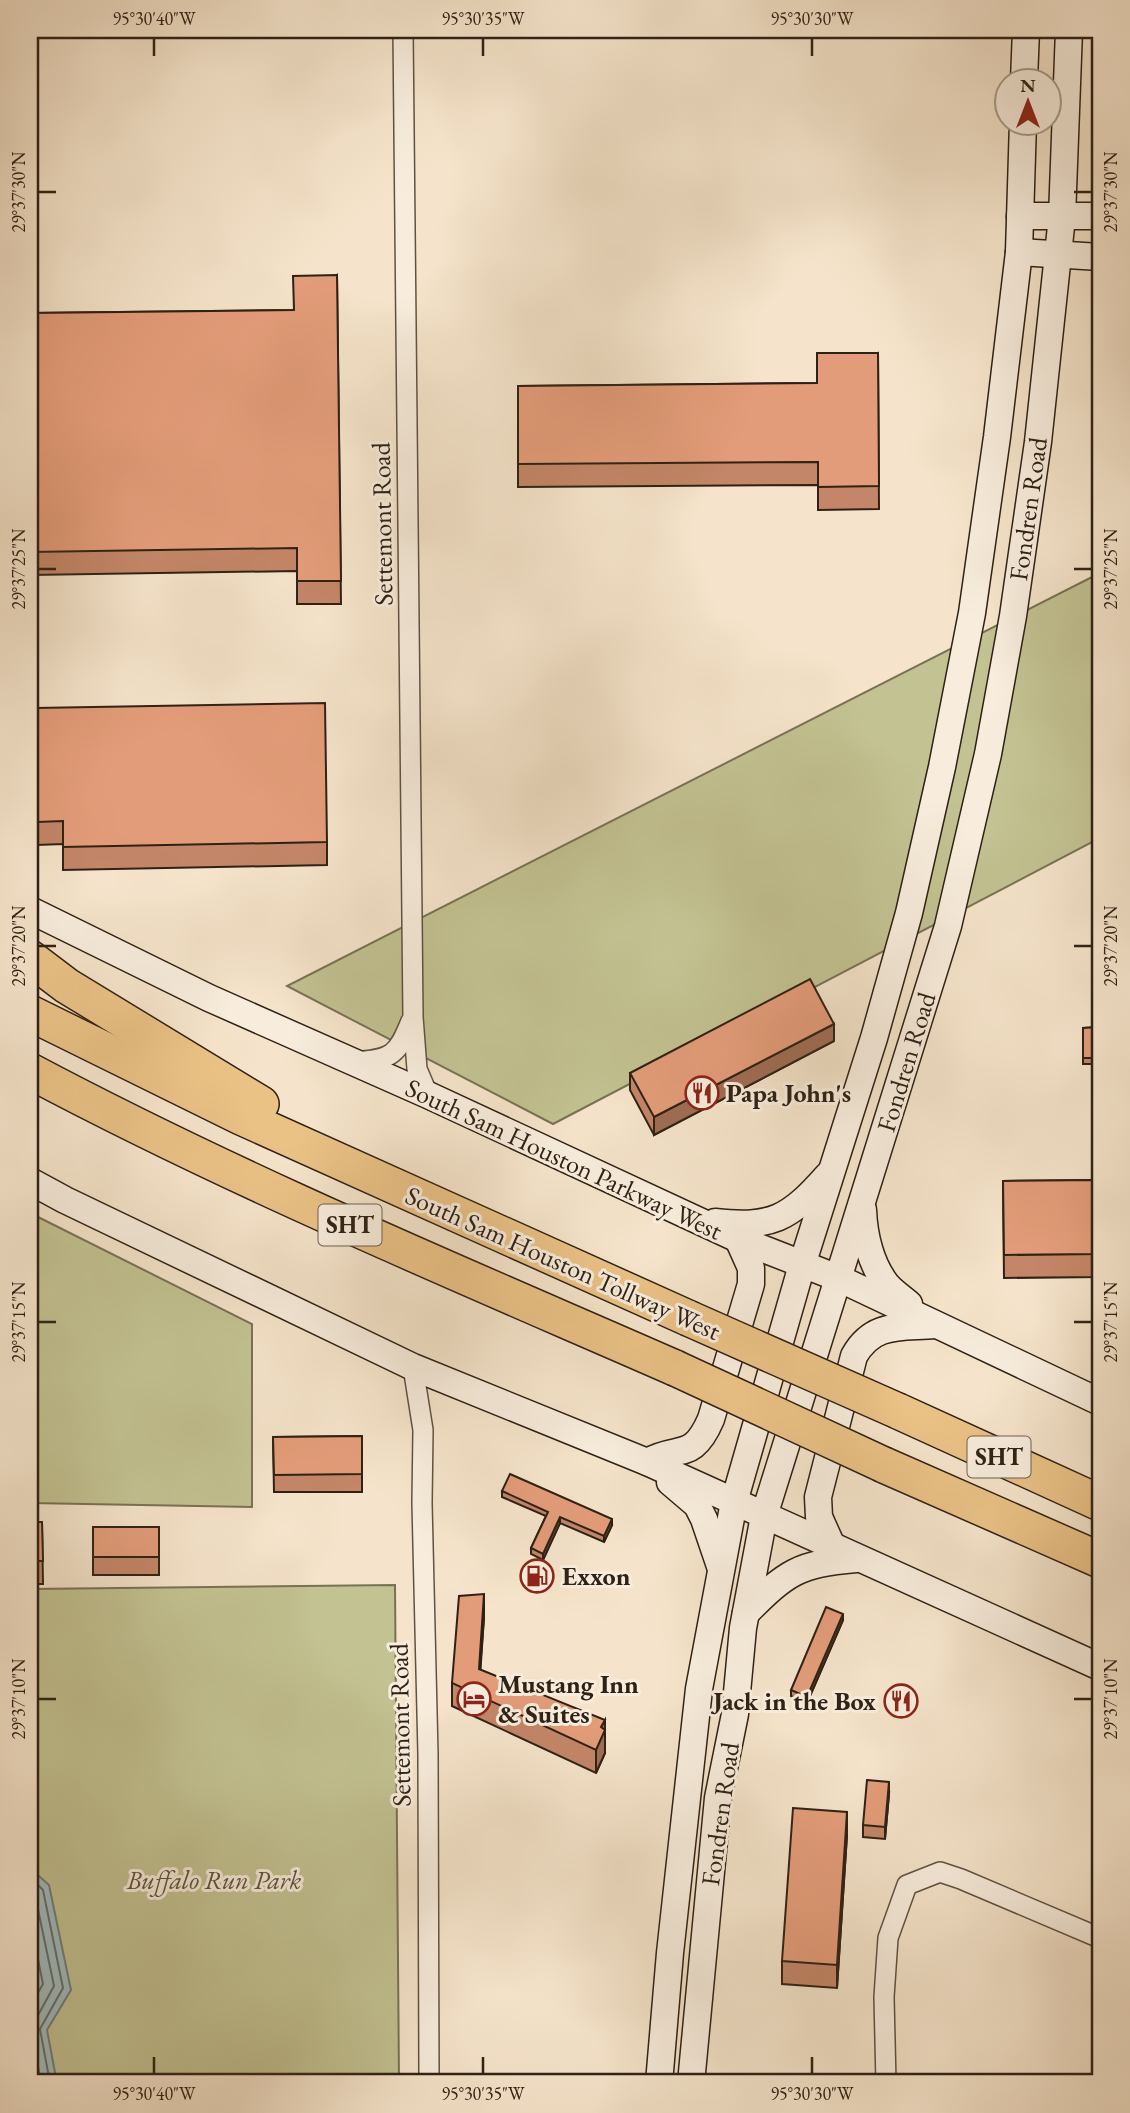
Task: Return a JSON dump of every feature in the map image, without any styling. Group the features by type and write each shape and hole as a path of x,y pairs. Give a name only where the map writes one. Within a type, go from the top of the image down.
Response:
{"highway":[{"path":"30,958 67,986 423,1201"},
{"name":"South Sam Houston Tollway West","path":"30,1013 241,1117 423,1201 1100,1503"},
{"name":"South Sam Houston Tollway West","path":"30,1072 289,1198 1100,1560"},
{"path":"1022,1525 1100,1574"}],"main road":[{"path":"1025,66 1026,30"},
{"name":"Fondren Road","path":"691,2083 718,1798 735,1714 746,1613 764,1516 948,926 988,754 1038,442 1062,217 1069,30"},
{"name":"Fondren Road","path":"659,2083 686,1794 699,1689 734,1502 802,1265 874,1038 909,913 942,768 979,565 998,438 1018,253 1023,136"},
{"path":"1020,216 1100,216"},
{"path":"1018,253 1100,257"},
{"path":"979,565 1019,573"},
{"name":"South Sam Houston Parkway West","path":"30,910 209,998 428,1095 737,1239 838,1278 1100,1402"},
{"path":"909,913 948,926"},
{"path":"698,1220 738,1224 776,1220 805,1201 832,1169"},
{"path":"30,1181 413,1367 647,1462 1100,1667"},
{"path":"862,1203 874,1264 888,1287 935,1325"},
{"path":"647,1462 658,1456 684,1452 705,1434 751,1284 751,1268 737,1239"},
{"path":"832,1546 819,1517 818,1496 854,1356 862,1342 876,1331 935,1325"},
{"path":"647,1462 697,1506 708,1527 721,1570"},
{"path":"746,1613 776,1583 802,1568 825,1562 859,1559"},
{"path":"686,1794 718,1798"}],"street":[{"name":"Settemont Road","path":"403,30 413,1017 417,1069 428,1095"},
{"name":"Settemont Road","path":"353,1062 378,1060 398,1050 413,1017"},
{"name":"Settemont Road","path":"413,1367 423,1430 429,2083"},
{"path":"886,2083 884,1997 888,1938 907,1885 940,1872 1100,1938"}],"green space":[{"path":"1100,573 1100,838 553,1124 287,986"},
{"path":"30,1213 252,1324 252,1507 30,1503"},
{"name":"Buffalo Run Park","path":"395,1585 399,2083 30,2083 30,1589"}],"water":[{"path":"30,1868 49,1885 71,1990 47,2030 57,2083 30,2083"}],"building":[{"path":"337,275 341,581 297,581 297,548 30,552 30,313 294,310 293,276"},
{"path":"817,353 878,353 879,486 818,487 818,462 518,464 518,386 817,383"},
{"path":"325,703 327,842 63,847 63,821 37,822 35,708"},
{"path":"810,979 834,1024 654,1117 630,1073"},
{"path":"1100,1027 1100,1058 1083,1058 1083,1028"},
{"path":"1100,1180 1100,1254 1004,1255 1003,1181"},
{"path":"362,1436 362,1474 274,1475 273,1437"},
{"path":"510,1474 612,1519 604,1536 560,1517 543,1554 531,1548 548,1512 502,1491"},
{"path":"30,1522 42,1522 43,1561 30,1561"},
{"path":"93,1527 159,1527 159,1557 93,1557"},
{"path":"484,1594 479,1669 605,1720 601,1727 605,1730 596,1750 452,1683 459,1596"},
{"path":"826,1607 843,1614 807,1697 791,1690"},
{"path":"867,1780 889,1782 885,1827 863,1825"},
{"path":"793,1808 847,1812 837,1965 782,1961"}],"place":[{"name":"Papa John's","path":"702,1093"},
{"name":"Exxon","path":"537,1576"},
{"name":"Mustang Inn & Suites","path":"474,1699"},
{"name":"Jack in the Box","path":"901,1701"}]}
